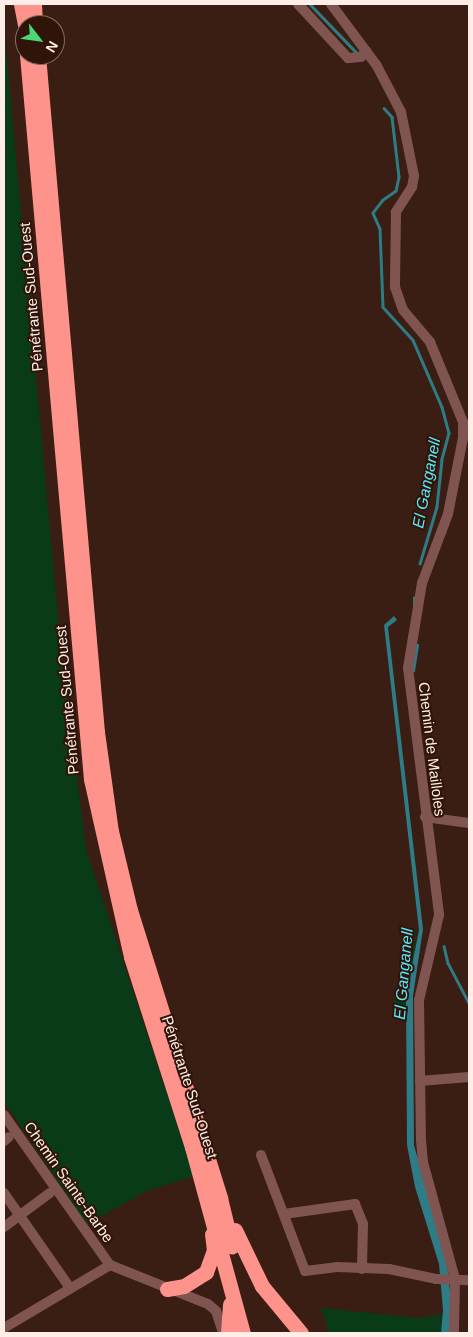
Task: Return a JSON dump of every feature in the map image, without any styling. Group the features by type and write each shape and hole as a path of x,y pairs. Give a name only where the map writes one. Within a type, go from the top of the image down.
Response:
{"highway":[{"name":"Pénétrante Sud-Ouest","path":"28,65 92,779 131,957 202,1181 244,1325"},
{"name":"Pénétrante Sud-Ouest","path":"39,65 97,732 111,831 171,1046 220,1198 244,1325"},
{"path":"167,1288 197,1280 211,1263 213,1238 202,1181"},
{"path":"220,1198 252,1270 275,1304 300,1333"},
{"path":"228,1272 228,1333"},
{"path":"244,1325 253,1333"}],"street":[{"path":"298,4 348,58 361,57 366,51"},
{"name":"Chemin de Mailloles","path":"331,4 366,51 401,112 414,176 412,187 396,212 395,287 402,310 430,342 463,422 463,438 448,514 422,583 408,668 425,817 440,915 419,1000 423,1162 453,1279 454,1333"},
{"path":"425,817 469,823"},
{"path":"420,1081 469,1077"},
{"name":"Chemin Sainte-Barbe","path":"4,1115 110,1265"},
{"path":"261,1155 305,1271 389,1269 436,1279 469,1280"},
{"path":"4,1193 70,1288"},
{"path":"4,1227 50,1193"},
{"path":"284,1214 355,1204 363,1224 362,1269"},
{"path":"4,1328 110,1265 208,1304 216,1311 223,1333"}],"green space":[{"path":"4,26 61,649 86,849 194,1176 147,1191 87,1224 4,1102"},
{"path":"416,929 413,965 406,1008 393,1002 395,997 403,995 402,985 407,984 402,930"},
{"path":"321,1308 419,1318 442,1314 441,1333 329,1333"}],"water":[{"path":"394,616 397,620 388,627 423,929 413,996 414,1145 447,1263 452,1310 449,1333 441,1333 443,1310 439,1264 415,1187 407,1145 406,995 419,930 384,625"}],"waterway":[{"name":"El Ganganell","path":"310,4 357,53"},
{"name":"El Ganganell","path":"384,108 392,117 399,177 396,191 383,200 373,213 380,229 383,307 413,340 442,407 449,433 442,460 437,507 420,564"},
{"path":"414,598 414,605"},
{"path":"413,671 417,645"},
{"path":"444,946 448,963 469,1003"}]}
